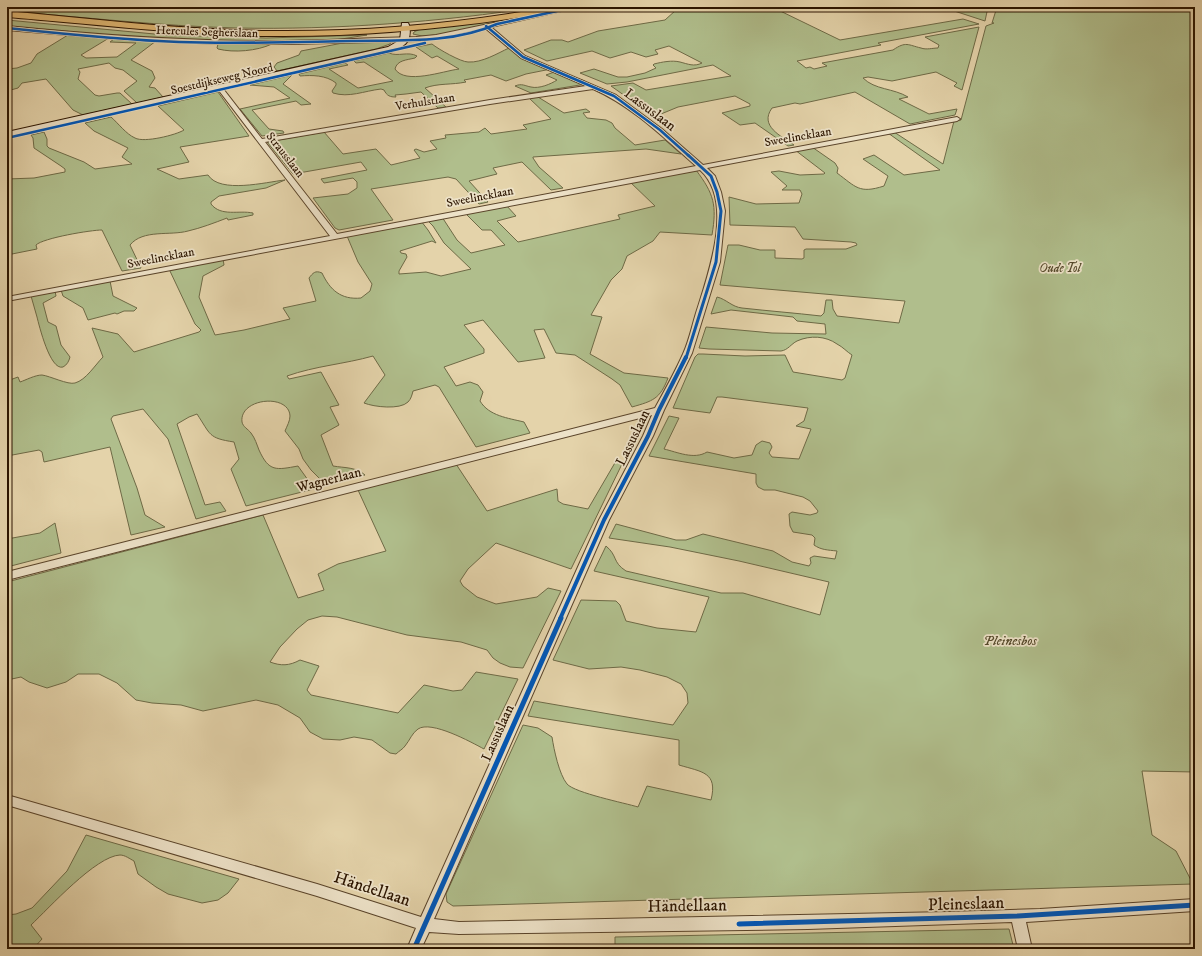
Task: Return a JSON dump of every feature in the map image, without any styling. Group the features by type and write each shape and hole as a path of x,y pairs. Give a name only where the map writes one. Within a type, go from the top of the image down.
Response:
{"main road":[{"path":"406,27 550,7"},
{"path":"7,14 228,32 294,33 406,27 506,18 564,7"},
{"path":"406,27 406,39"},
{"name":"Soestdijkseweg Noord","path":"7,135 390,49 403,44 406,39"}],"street":[{"name":"Hercules Segherslaan","path":"7,28 87,36 180,42 251,43 406,39 425,38 576,7"},
{"name":"Lassuslaan","path":"414,949 426,925 604,520 648,436 659,410 688,353 716,262 721,211 717,192 711,176 702,166 635,110 614,96 523,57 486,26"},
{"name":"Strausslaan","path":"219,87 334,236"},
{"name":"Verhulstlaan","path":"260,141 490,102 594,87"},
{"name":"Sweelincklaan","path":"7,299 702,166 957,119"},
{"name":"Wagnerlaan","path":"7,576 659,410"},
{"name":"Händellaan","path":"7,800 317,890 426,925 459,928 738,924"},
{"name":"Pleineslaan","path":"738,924 1018,916 1195,905"},
{"path":"1018,916 1025,949"}],"green space":[{"path":"7,7 539,7 464,17 388,24 312,28 236,28 150,23 7,11"},
{"path":"685,7 772,7 840,40 963,19 979,24 878,43 881,45 797,61 806,68 810,67 814,69 827,66 822,63 893,50 901,45 910,45 925,49 938,48 939,45 925,37 979,27 962,90 954,86 957,83 936,72 892,81 868,77 863,78 873,85 908,97 899,99 929,114 957,109 955,115 910,124 855,92 800,104 795,103 772,108 768,120 770,125 773,130 794,145 788,146 755,123 740,125 722,113 750,106 750,104 735,96 678,107 661,114 652,115 611,86 633,83 646,90 731,76 713,65 627,82 607,84 580,73 594,69 618,77 627,77 645,73 656,68 653,65 654,64 674,61 694,65 702,63 669,46 655,50 658,54 646,57 631,52 610,58 592,51 547,61 524,50 551,40 562,40 568,42 598,31 665,20 676,10"},
{"path":"942,7 988,7 985,21"},
{"path":"997,7 1195,7 1195,772 1142,771 1152,835 1176,851 1193,884 453,906 447,902 446,894 523,725 538,728 552,737 557,762 564,780 567,784 580,791 638,807 647,786 711,800 713,791 710,778 695,769 679,765 679,740 528,716 534,701 673,725 688,703 687,693 681,684 667,677 621,667 589,669 553,660 581,600 616,601 620,605 626,621 657,628 696,632 709,597 594,571 606,546 619,565 626,571 721,593 743,593 820,615 829,582 670,547 609,538 616,524 676,540 686,540 703,534 773,551 792,562 809,566 811,563 810,558 814,556 835,559 837,551 817,547 814,545 815,538 812,535 793,532 790,526 789,514 792,512 810,515 817,513 818,511 810,501 803,497 775,490 764,490 758,487 756,483 756,474 649,456 669,416 679,418 664,449 691,455 707,452 734,458 752,455 756,445 762,441 770,443 772,447 769,453 772,457 799,459 811,429 796,426 804,421 808,408 717,397 710,413 673,408 695,357 698,354 745,356 785,355 793,372 842,380 845,378 852,355 833,341 818,337 802,339 781,351 699,348 706,327 772,333 826,334 825,324 797,321 793,317 731,310 711,314 717,297 742,308 821,316 824,313 826,300 832,300 833,309 837,316 899,323 905,301 720,285 728,245 739,245 760,250 775,250 775,258 802,259 804,258 804,250 806,249 846,249 857,245 856,243 851,242 803,239 795,227 730,225 729,197 756,204 799,203 802,194 800,190 782,190 787,186 771,172 779,171 800,175 824,174 825,173 795,150 812,147 835,163 838,168 837,173 858,188 863,189 884,186 888,176 863,159 874,155 904,175 940,170 888,133 894,132 943,164 954,121 961,120 986,26 994,23 992,23"},
{"path":"550,11 437,35 422,36 413,34 420,29"},
{"path":"7,20 165,35 266,38 367,35 335,40 230,42 131,37 7,26"},
{"path":"68,35 109,38 81,55 86,58 117,57 136,43 110,42 114,39 156,41 131,60 152,71 155,78 149,87 155,88 163,97 137,103 124,91 137,81 123,70 115,68 109,63 78,69 80,72 78,79 95,95 99,96 120,93 132,104 83,115 73,110 46,79 22,83 18,88 7,91 7,69 17,68 31,63 37,54"},
{"path":"348,42 391,42 390,44 376,49 277,71 274,67 277,63 299,55 301,51"},
{"path":"218,44 272,44 253,50 238,51 218,49"},
{"path":"432,44 455,58 468,62 479,61 509,48 551,69 526,74 506,81 491,75 464,80 466,82 456,84 435,85 425,88 446,107 438,108 421,92 395,95 396,97 392,97 381,89 345,95 333,93 332,91 336,83 328,78 319,76 300,76 299,74 345,63 348,65 329,69 358,88 393,81 364,62 356,63 354,61 389,53 410,54 417,56 415,58 400,62 396,66 395,69 400,74 407,76 425,76 459,69 437,56 432,58 416,47"},
{"path":"557,71 585,81 586,84 531,93 515,86 545,86 557,80 546,75"},
{"path":"292,75 283,84 311,104 301,105 296,101 252,110 269,129 283,131 284,133 262,136 240,109 290,98 274,87 250,85"},
{"path":"218,92 249,136 180,147 189,162 157,169 179,179 208,175 214,181 222,184 233,185 285,180 266,188 219,196 211,202 215,208 225,212 248,212 253,213 253,215 228,220 227,218 188,231 149,235 135,240 130,245 141,268 122,271 102,230 57,237 40,242 36,245 37,249 7,255 7,179 34,178 65,172 65,169 34,148 33,138 31,135 44,132 47,139 47,146 49,148 84,162 95,169 132,164 122,157 128,148 94,131 85,123 111,117 125,131 135,138 145,140 167,136 184,130 158,106"},
{"path":"538,97 564,113 586,109 590,112 583,113 587,118 606,120 612,123 615,128 635,145 665,140 681,154 646,149 533,157 539,167 563,188 551,190 522,162 493,168 497,174 469,181 488,202 479,204 456,179 448,177 371,189 393,220 339,230 335,228 313,198 348,194 357,188 357,182 353,178 324,183 321,179 367,170 361,162 293,174 267,142 324,132 343,154 376,149 391,165 420,158 414,150 416,149 424,152 437,149 430,141 446,138 445,135 479,132 485,128 491,134 527,129 523,125 551,119 529,98"},
{"path":"696,170 707,186 713,200 714,216 712,235 660,232 653,241 627,256 622,269 611,280 591,315 602,317 590,354 624,373 668,378 662,391 651,401 632,407 620,385 612,379 575,355 556,353 544,329 534,330 545,358 518,362 483,320 464,325 484,349 484,353 444,367 456,386 470,382 478,385 483,392 480,401 488,410 505,418 524,422 530,433 476,447 439,387 435,385 413,391 411,398 404,405 380,407 364,403 385,375 373,356 308,370 287,376 289,379 321,372 339,405 330,407 339,425 321,435 333,466 354,469 365,475 326,485 311,470 303,459 299,449 285,431 290,418 288,409 282,404 274,401 256,403 248,408 243,414 242,422 244,427 252,435 266,462 274,468 298,466 308,480 318,488 246,506 231,469 239,459 234,442 219,439 211,434 197,414 177,424 205,505 220,502 226,511 196,519 168,439 143,409 113,416 111,419 137,488 145,515 165,527 131,535 110,447 44,462 42,452 39,450 7,456 7,381 18,377 20,382 39,375 68,383 75,383 83,379 103,357 92,328 118,334 134,352 199,332 201,330 195,324 169,269 223,259 224,265 203,276 199,297 215,335 244,330 290,319 283,308 316,301 309,278 316,272 322,273 333,289 342,295 361,298 370,291 372,284 358,262 347,236 421,221 436,243 432,241 400,251 401,253 406,254 407,257 399,271 399,274 426,272 441,276 471,269 444,243 433,226 427,220 442,217 457,240 471,253 505,245 491,230 482,230 465,213 506,205 516,216 497,221 518,242 620,219 618,215 655,206 629,181"},
{"path":"110,281 113,296 137,308 134,311 124,311 117,314 115,313 88,320 83,308 63,296 61,290"},
{"path":"55,291 56,296 43,303 48,322 56,326 61,345 70,357 68,363 63,367 58,366 50,355 31,296"},
{"path":"616,461 623,462 571,569 496,543 468,569 460,581 463,586 477,597 496,604 537,597 548,588 561,591 523,668 510,667 500,663 493,658 487,650 461,642 407,635 337,617 322,616 308,620 297,629 280,647 270,662 285,665 300,660 319,666 307,690 311,695 398,713 424,685 453,691 462,690 476,672 518,679 484,749 451,733 432,727 424,727 418,729 404,747 396,754 390,753 372,740 354,737 340,740 323,739 310,732 300,718 278,705 256,700 203,711 181,705 152,703 136,700 117,683 99,674 78,674 66,682 47,688 29,682 21,677 7,680 7,582 263,515 298,598 324,590 318,574 338,564 386,551 358,490 456,464 487,511 557,489 558,501 563,504 588,509"},
{"path":"55,523 61,553 7,567 7,539 40,533"},
{"path":"86,835 239,879 228,893 218,900 202,903 168,894 156,887 138,874 134,861 127,857 120,855 110,858 98,864 73,884 31,925 42,939 33,949 7,949 7,915 16,914 32,908 67,871"},
{"path":"1009,929 1014,949 615,949 615,937"}],"cycle path":[{"path":"7,28 87,36 179,42 251,43 440,39 488,28 497,24 576,7"},
{"path":"414,949 604,520 648,436 659,410 688,353 716,262 721,211 717,192 711,176 660,130 614,96 523,57 486,26"},
{"path":"7,138 425,43"},
{"path":"739,924 1018,916 1195,905"}],"park label":[{"name":"Oude Tol","path":"1060,268"},
{"name":"Pleinesbos","path":"1010,641"}]}
